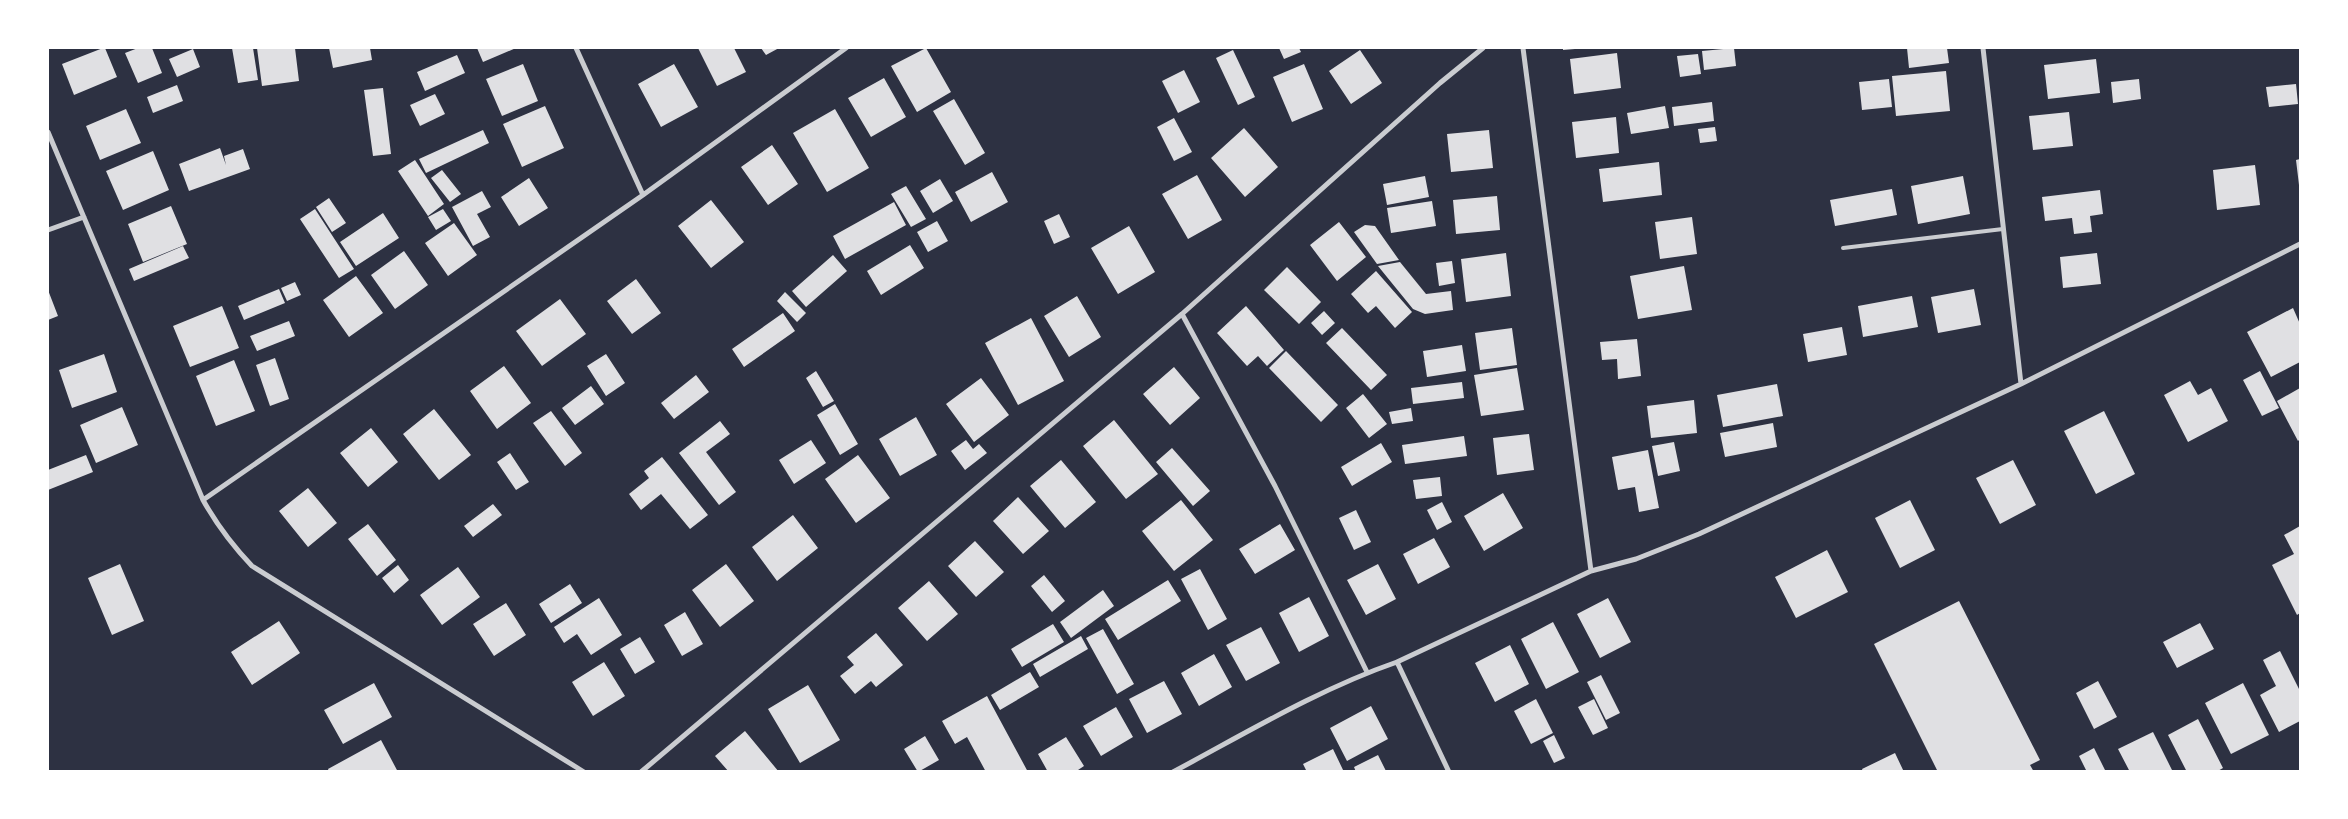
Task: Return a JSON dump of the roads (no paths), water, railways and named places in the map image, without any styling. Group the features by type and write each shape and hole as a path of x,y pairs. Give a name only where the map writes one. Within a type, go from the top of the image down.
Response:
{"street":[{"path":"576,48 644,195"},
{"path":"203,500 644,195 846,48"},
{"path":"641,772 1182,314 1440,83 1483,48"},
{"path":"1523,48 1591,571"},
{"path":"1983,48 2021,384"},
{"path":"48,132 203,500 218,528 252,566 584,772"},
{"path":"48,230 84,217"},
{"path":"1173,772 1367,672 1397,662 1591,571 1636,559 1699,534 2021,384 2300,244"},
{"path":"1182,314 1275,486 1367,672"},
{"path":"1397,662 1449,772"}],"lane":[{"path":"1843,248 2003,229"}]}
